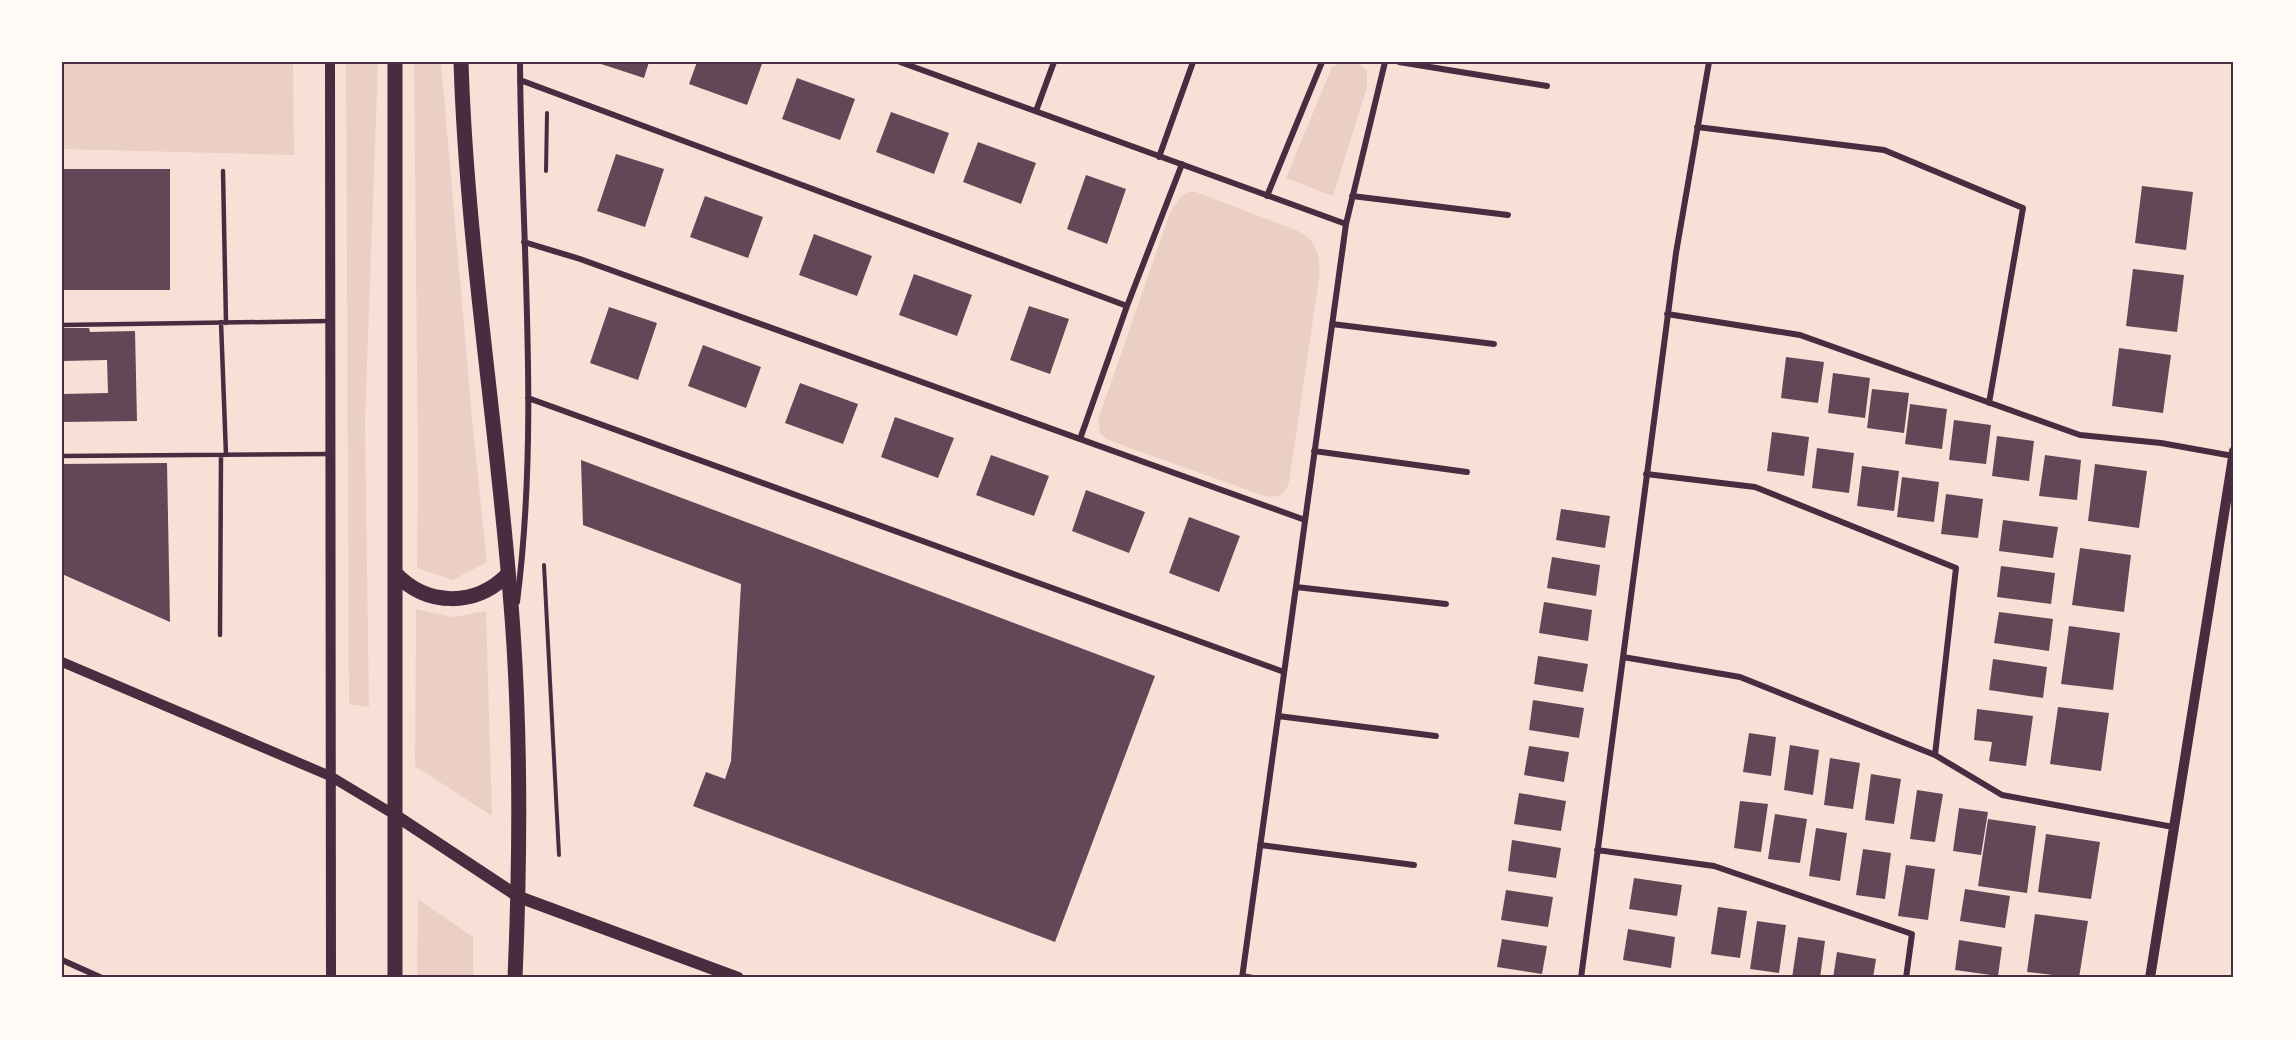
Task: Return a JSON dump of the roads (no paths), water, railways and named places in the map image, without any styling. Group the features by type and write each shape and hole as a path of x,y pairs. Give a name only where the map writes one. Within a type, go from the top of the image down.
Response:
{"main road":[{"path":"395,62 395,978"},
{"path":"462,62 472,239 513,629 518,715 519,897 516,978"},
{"path":"395,573 406,584 420,592 435,598 451,599 475,596 496,585 508,574"},
{"path":"395,815 519,897 720,974 738,978"}],"street":[{"path":"330,62 331,978"},
{"path":"513,629 523,550 528,398 520,62"},
{"path":"900,62 1346,224"},
{"path":"1036,111 1054,62"},
{"path":"1159,157 1193,62"},
{"path":"1267,196 1322,62"},
{"path":"1252,978 1242,977 1346,224 1385,62"},
{"path":"1399,62 1547,86"},
{"path":"1581,978 1667,314 1709,62"},
{"path":"520,80 1127,306"},
{"path":"1697,127 1884,150 2023,208 1989,403"},
{"path":"1080,439 1127,306 1182,164"},
{"path":"1352,196 1508,215"},
{"path":"524,242 580,259 1305,520"},
{"path":"1667,314 1800,335 2080,435 2162,443 2233,456"},
{"path":"1332,324 1494,344"},
{"path":"528,398 1284,672"},
{"path":"1314,451 1467,472"},
{"path":"2150,978 2234,451"},
{"path":"1646,474 1755,487 1956,568 1935,754"},
{"path":"1296,587 1446,604"},
{"path":"1623,657 1740,677 1935,754 2002,795 2173,827"},
{"path":"62,663 330,776 395,815"},
{"path":"1278,716 1436,736"},
{"path":"1260,845 1414,865"},
{"path":"1598,850 1714,866 1912,934 1906,978"},
{"path":"62,960 102,978"}],"lane":[{"path":"220,635 223,455 223,171"},
{"path":"62,325 330,321"},
{"path":"62,456 330,454"}]}
